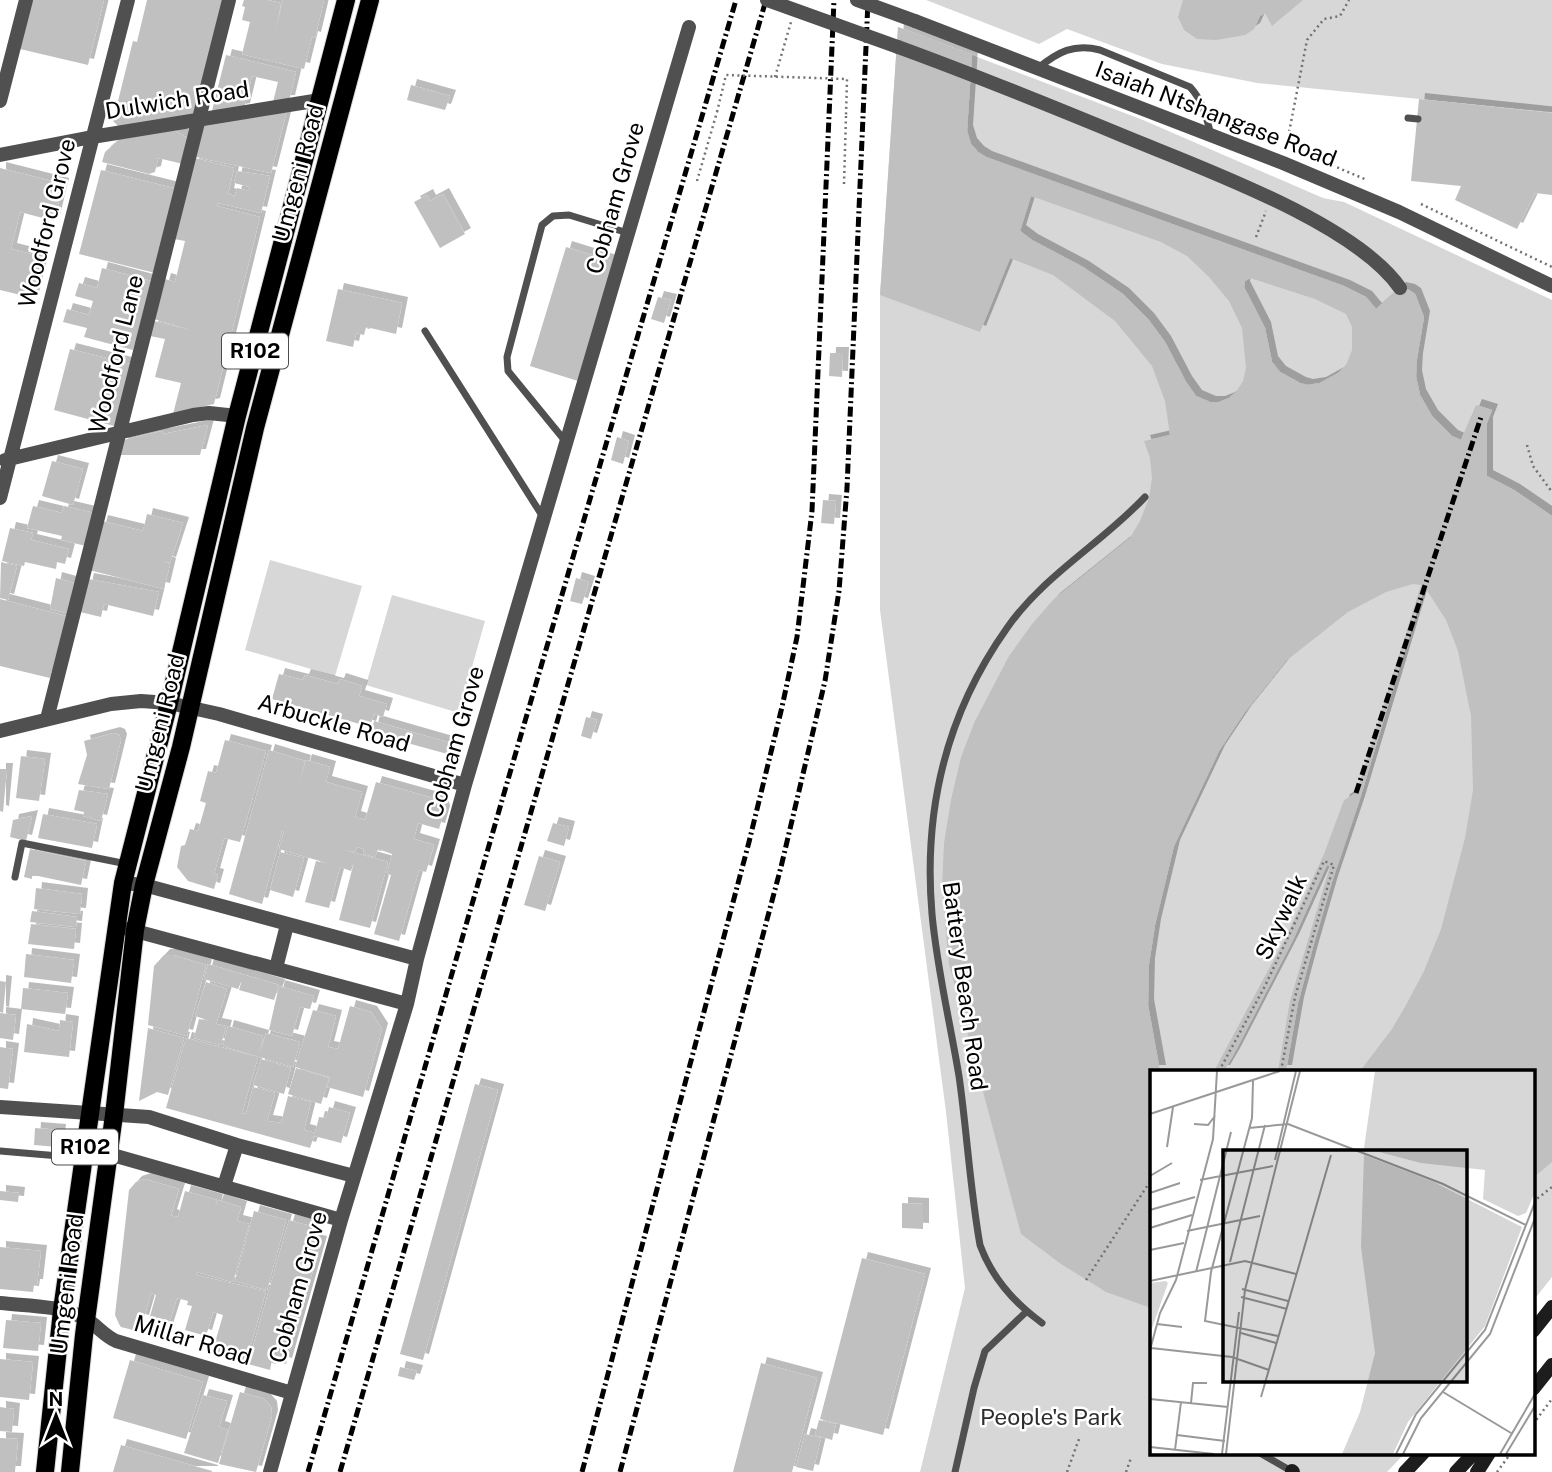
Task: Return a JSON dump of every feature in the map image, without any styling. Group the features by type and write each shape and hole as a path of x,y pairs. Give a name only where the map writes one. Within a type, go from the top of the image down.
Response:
{"main road":[{"name":"Umgeni Road","path":"45,1472 62,1310 124,883 170,703 237,416 346,0"},
{"name":"Umgeni Road","path":"70,1472 86,1319 114,1115 135,930 144,885 190,708 255,428 370,0"},
{"path":"1534,1330 1552,1307"},
{"path":"1534,1388 1552,1365"},
{"path":"1405,1472 1422,1454"},
{"path":"1456,1472 1473,1454"},
{"path":"1477,1472 1488,1454"}],"street":[{"path":"0,102 26,0"},
{"name":"Woodford Grove","path":"0,498 5,460 128,0"},
{"name":"Woodford Lane","path":"47,719 229,0"},
{"path":"767,0 973,74 1216,174 1270,199 1353,244 1386,272 1400,288"},
{"name":"Isaiah Ntshangase Road","path":"857,0 1283,163 1399,212 1552,286"},
{"name":"Cobham Grove","path":"270,1472 341,1220 407,1004 465,785 689,27"},
{"name":"Dulwich Road","path":"0,155 92,137 320,100"},
{"path":"5,460 209,413 237,416"},
{"name":"Arbuckle Road","path":"0,731 111,704 141,701 170,703 219,714 465,785"},
{"path":"124,883 144,885 417,959"},
{"path":"276,968 287,925"},
{"path":"116,928 135,930 407,1004"},
{"path":"0,1107 149,1117 237,1145 354,1176"},
{"path":"225,1186 237,1145"},
{"path":"84,1154 109,1154 341,1220"},
{"name":"Millar Road","path":"0,1303 62,1310 86,1319 100,1332 116,1341 292,1393"}],"lane":[{"path":"1037,68 1057,53 1070,48 1086,46 1100,50 1190,87 1205,110 1211,135"},
{"path":"1408,118 1418,119"},
{"path":"566,443 508,371 507,357 542,225 553,216 569,215 628,233"},
{"path":"425,331 544,519"},
{"name":"Battery Beach Road","path":"1042,1323 1026,1312 1003,1289 987,1266 980,1245 958,1073 932,914 929,862 937,783 960,708 1006,628 1060,570 1124,520 1145,497"},
{"path":"15,877 22,843 128,865"},
{"path":"0,1151 84,1154"},
{"path":"955,1472 985,1351 1026,1312"},
{"path":"1262,1454 1293,1472"}],"path":[{"path":"1283,163 1307,40 1324,19 1340,16 1349,0"},
{"path":"775,76 794,10"},
{"path":"697,181 726,75 847,79 844,184"},
{"path":"1256,237 1270,199"},
{"path":"1527,445 1533,466 1552,492"},
{"name":"Skywalk","path":"1220,1070 1265,986 1324,861 1334,865 1295,997 1281,1070"},
{"path":"1086,1280 1150,1182"},
{"path":"1534,1201 1552,1187"},
{"path":"1534,1423 1552,1399"},
{"path":"1067,1472 1079,1439"},
{"path":"1497,1472 1510,1454"},
{"path":"1126,1472 1131,1458"}],"green space":[{"path":"926,0 1552,0 1552,112 1257,83 1162,64 1067,29 1039,44"},
{"name":"People's Park","path":"898,27 1143,120 1323,198 1344,202 1552,300 1552,1277 1534,1300 1534,1070 1150,1070 1150,1454 1404,1454 1387,1472 920,1472 965,1288 946,1112 880,610 880,295"},
{"path":"270,560 362,586 335,676 245,650"},
{"path":"392,595 485,621 459,713 366,685"}],"building":[{"path":"32,0 104,0 88,65 20,49"},
{"path":"147,0 224,0 195,118 123,131 113,121 133,41 137,42"},
{"path":"244,0 281,3 276,29 283,0 324,0 304,69 242,54 250,22 242,20"},
{"path":"1183,0 1303,0 1272,26 1265,13 1260,16 1254,29 1245,35 1216,40 1197,39 1184,30 1178,17"},
{"path":"898,27 972,55 967,131 971,144 978,152 1344,286 1366,297 1376,309 1400,288 1409,290 1415,294 1424,317 1416,376 1420,395 1432,416 1452,436 1461,440 1476,405 1492,410 1487,423 1487,476 1514,490 1552,516 1552,1162 1534,1177 1534,1070 1361,1070 1392,1029 1406,1005 1424,971 1441,929 1465,838 1473,790 1471,716 1458,651 1446,620 1424,586 1313,947 1298,1003 1286,1070 1278,1070 1290,1001 1330,866 1327,865 1293,940 1234,1054 1225,1070 1215,1070 1286,937 1324,854 1344,800 1356,793 1421,585 1413,584 1386,592 1348,612 1286,661 1245,712 1219,751 1174,846 1155,925 1149,964 1148,1005 1160,1070 1150,1070 1150,1308 1106,1292 1061,1264 1021,1234 949,964 942,888 944,843 951,800 961,757 975,721 1009,656 1054,599 1130,538 1149,498 1152,478 1150,458 1144,441 1170,435 1165,401 1152,366 1115,321 1053,275 1010,258 980,332 880,295","holes":["1031,196 1161,242 1187,256 1209,277 1229,301 1242,328 1246,368 1243,381 1236,392 1219,402 1210,402 1196,396 1165,342 1148,319 1123,294 1083,267 1020,231","1250,278 1315,299 1346,314 1352,327 1352,350 1346,365 1338,373 1320,383 1307,385 1280,372 1272,362 1265,328 1244,287 1245,281"]},
{"path":"226,55 296,72 289,101 273,102 278,82 252,76 244,109 211,115"},
{"path":"411,85 450,96 445,110 407,100"},
{"path":"1419,99 1552,113 1552,195 1535,193 1517,229 1455,200 1461,186 1411,181"},
{"path":"287,110 271,173 196,157 204,124"},
{"path":"174,130 189,139 183,164 158,158 155,172 149,174 102,162 105,152 120,139"},
{"path":"195,158 234,168 228,194 235,196 237,188 249,191 250,187 234,183 237,171 270,176 261,213 218,203 217,206 260,217 214,404 173,414 181,383 155,377 165,339 150,336 154,321 191,330 154,319 165,279 175,282 185,241 174,239"},
{"path":"0,168 63,184 54,221 20,212 11,249 43,257 33,298 0,290"},
{"path":"101,170 177,189 155,273 79,254"},
{"path":"443,194 465,234 440,248 414,202 427,195 430,201"},
{"path":"566,247 614,262 578,381 530,366"},
{"path":"102,268 151,281 133,350 84,337 87,328 63,322 67,309 89,315 93,301 75,296 79,283 97,288"},
{"path":"338,289 402,303 396,334 366,327 364,335 356,333 353,347 326,341"},
{"path":"658,297 671,300 664,323 651,319"},
{"path":"70,349 130,364 114,426 54,410"},
{"path":"830,353 843,353 842,377 829,376"},
{"path":"208,425 200,455 120,455 123,440"},
{"path":"617,437 629,441 623,464 611,460"},
{"path":"52,461 83,469 73,505 42,496"},
{"path":"823,500 836,501 834,524 821,523"},
{"path":"33,506 62,513 64,506 94,513 86,546 61,540 62,536 27,528"},
{"path":"147,514 183,523 170,563 163,561 170,564 164,589 89,570 102,521 143,531"},
{"path":"10,528 33,533 31,540 69,549 65,564 57,562 56,569 25,562 24,566 2,561"},
{"path":"1,562 17,566 8,600 0,598"},
{"path":"56,578 74,583 67,613 50,609"},
{"path":"576,578 589,582 582,604 570,601"},
{"path":"88,579 159,592 153,616 104,604 101,617 80,612"},
{"path":"0,599 66,616 50,678 0,666"},
{"path":"279,674 303,680 305,675 338,684 340,679 362,686 359,696 387,704 383,717 374,714 370,727 272,699"},
{"path":"586,717 597,720 591,739 581,736"},
{"path":"374,721 454,744 451,755 371,733"},
{"path":"114,733 119,735 121,740 109,789 78,784 87,755 84,741"},
{"path":"225,740 266,751 240,842 224,838 214,874 218,875 214,889 188,881 177,867 181,846 185,845 190,829 198,831 206,803 200,801 208,771 216,773"},
{"path":"269,750 305,761 298,787 306,760 330,767 326,782 362,792 355,817 365,820 376,782 440,800 444,812 439,829 418,823 414,839 434,845 426,872 419,870 399,941 374,934 391,875 387,874 392,854 378,849 375,857 363,854 364,849 357,847 355,852 344,850 388,862 370,928 339,920 354,862 351,871 340,867 329,908 305,902 316,861 330,864 279,849 284,832 282,831 262,904 229,894"},
{"path":"21,756 45,759 39,801 16,798"},
{"path":"0,769 7,769 3,812 0,811"},
{"path":"79,790 108,794 101,821 83,816 84,812 74,810"},
{"path":"43,814 97,824 92,848 38,838"},
{"path":"32,816 26,841 10,837 13,820"},
{"path":"553,823 569,827 564,846 547,841"},
{"path":"30,849 86,861 81,885 38,876 32,876 32,879 24,877"},
{"path":"280,852 304,858 293,897 270,890"},
{"path":"539,856 560,862 545,911 524,905"},
{"path":"36,888 82,894 80,914 34,909"},
{"path":"32,911 77,917 76,927 30,922"},
{"path":"31,924 76,929 74,949 28,944"},
{"path":"26,954 74,960 71,983 24,977"},
{"path":"164,955 206,965 187,1036 148,1025 154,966"},
{"path":"208,964 279,985 274,1000 239,990 242,980 238,989 204,979"},
{"path":"0,981 6,982 3,1013 0,1012"},
{"path":"206,982 227,989 216,1024 226,1026 221,1045 194,1038 199,1019 210,1021 195,1016"},
{"path":"279,986 314,996 310,1009 300,1007 292,1036 269,1030"},
{"path":"23,988 68,993 65,1014 21,1009"},
{"path":"350,1006 371,1012 382,1029 363,1097 327,1087 330,1077 295,1067 313,1010 336,1016 328,1047 338,1049"},
{"path":"0,1013 16,1015 13,1040 0,1038"},
{"path":"60,1020 73,1022 69,1057 24,1052 27,1024 59,1031"},
{"path":"228,1026 263,1036 260,1052 266,1033 300,1042 293,1067 223,1046"},
{"path":"148,1028 184,1038 168,1095 157,1092 139,1101"},
{"path":"186,1038 258,1057 242,1113 246,1114 253,1087 275,1093 267,1121 281,1123 288,1096 311,1102 304,1130 315,1133 319,1117 326,1118 329,1107 350,1113 341,1143 314,1136 310,1148 166,1108"},
{"path":"0,1047 13,1049 8,1089 0,1088"},
{"path":"261,1059 291,1068 284,1094 253,1085"},
{"path":"296,1068 329,1078 321,1104 288,1094"},
{"path":"475,1084 498,1090 423,1360 400,1354"},
{"path":"35,1128 60,1130 58,1147 34,1145"},
{"path":"145,1179 179,1189 171,1215 173,1216 178,1217 185,1191 217,1200 215,1208 218,1200 241,1207 237,1221 249,1224 233,1282 197,1272 196,1275 266,1291 246,1362 212,1353 223,1315 213,1312 206,1336 185,1330 192,1306 187,1305 188,1301 177,1298 164,1339 145,1334 156,1295 151,1293 143,1321 136,1319 133,1330 119,1324 115,1315 129,1190 136,1182"},
{"path":"0,1191 19,1193 18,1202 0,1200"},
{"path":"902,1203 923,1204 923,1229 902,1228"},
{"path":"254,1211 286,1220 267,1290 235,1281"},
{"path":"289,1220 310,1226 307,1239 321,1242 286,1364 272,1360 270,1370 248,1364"},
{"path":"0,1247 41,1251 37,1285 34,1285 33,1292 0,1289"},
{"path":"862,1258 925,1274 883,1435 820,1419"},
{"path":"6,1320 41,1323 38,1351 3,1348"},
{"path":"0,1359 33,1362 29,1400 0,1397"},
{"path":"130,1360 203,1382 186,1439 113,1418"},
{"path":"761,1363 817,1378 792,1472 733,1472"},
{"path":"400,1367 417,1371 414,1380 398,1376"},
{"path":"240,1392 264,1399 271,1407 272,1416 256,1472 219,1464"},
{"path":"203,1395 227,1401 219,1427 228,1430 218,1463 184,1453"},
{"path":"0,1407 14,1409 12,1432 0,1431"},
{"path":"819,1420 836,1424 832,1440 815,1435"},
{"path":"805,1434 821,1438 813,1471 796,1467"},
{"path":"0,1438 18,1439 15,1472 0,1472"},
{"path":"121,1445 212,1471 212,1472 113,1472"}],"railway":[{"path":"308,1472 736,0"},
{"path":"340,1472 766,0"},
{"path":"582,1472 749,842 797,637 812,511 834,0"},
{"path":"620,1472 781,867 825,681 839,591 847,488 868,0"},
{"path":"1356,793 1481,417"}]}
